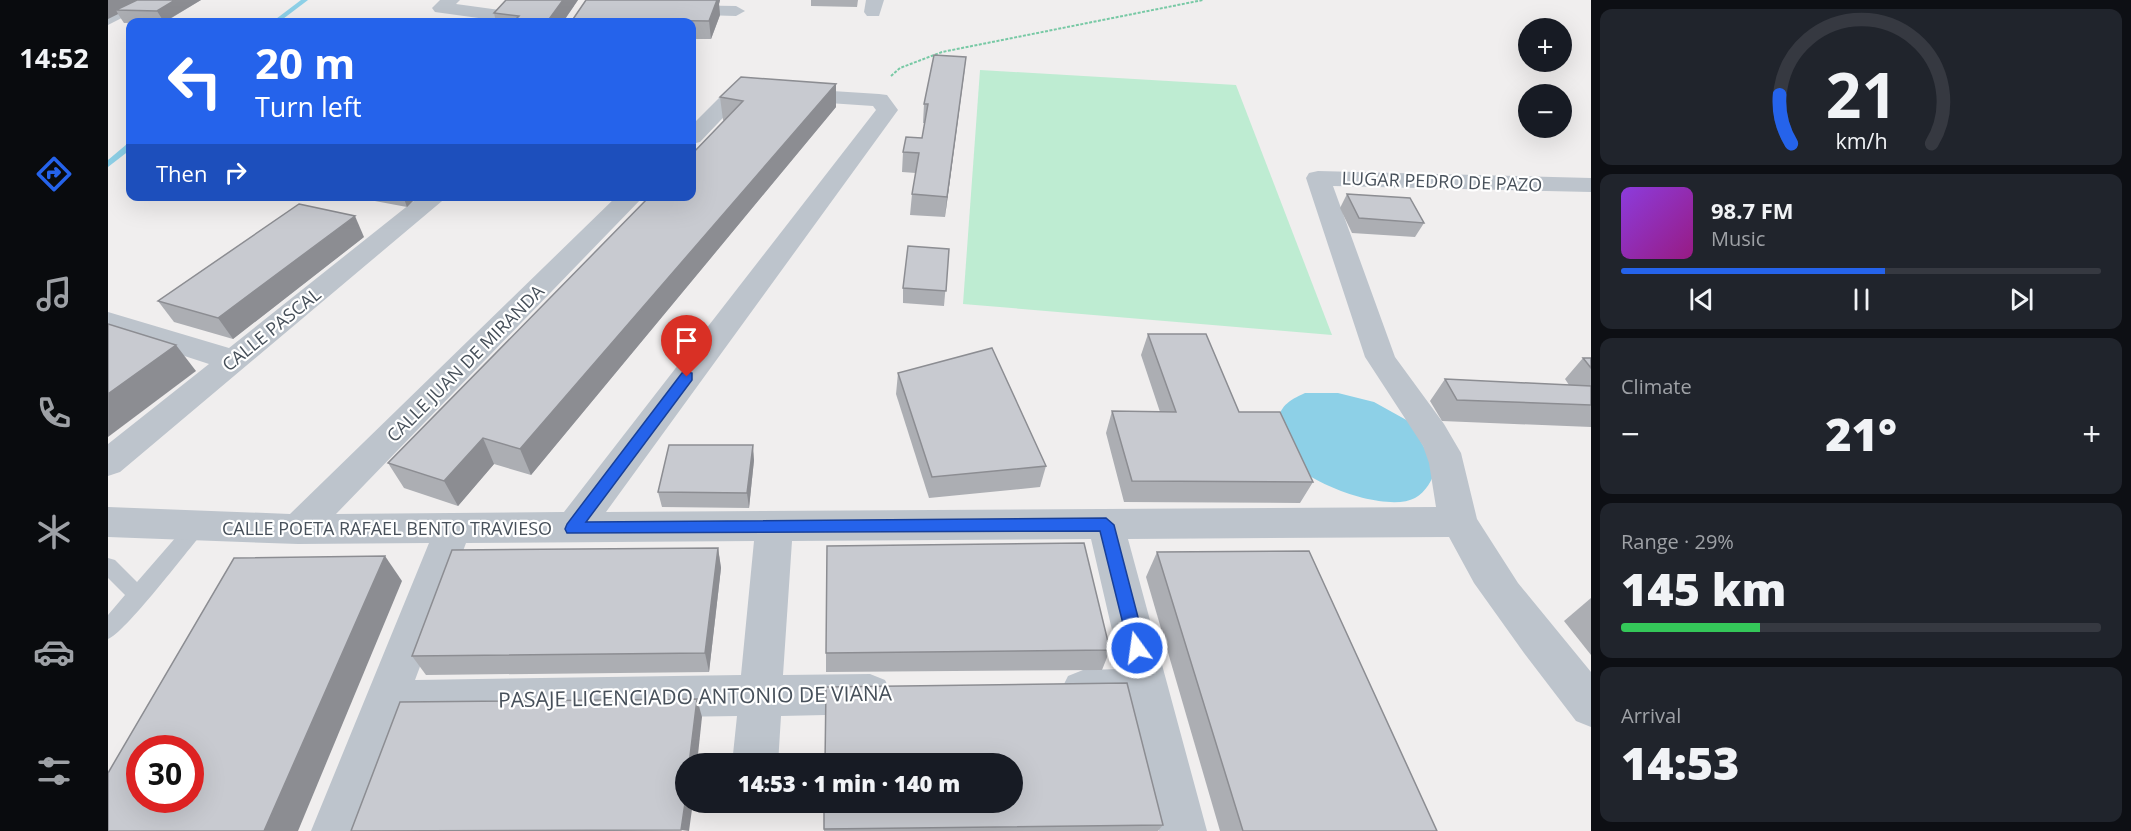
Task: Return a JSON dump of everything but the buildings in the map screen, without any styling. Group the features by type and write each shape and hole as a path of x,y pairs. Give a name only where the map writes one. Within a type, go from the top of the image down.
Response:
{"street":[{"path":"451,0 441,8 507,16 505,18"},
{"path":"654,10 737,6 734,30"},
{"path":"573,529 887,110 871,99 753,92 731,97 696,133"},
{"name":"LUGAR PEDRO DE PAZO","path":"1591,185 1318,178 1380,357 1392,379 1440,446 1449,472 1459,522 1498,584 1591,706"},
{"name":"CALLE PASCAL","path":"108,463 430,201"},
{"name":"CALLE JUAN DE MIRANDA","path":"298,529 627,201"},
{"path":"108,321 232,360"},
{"name":"CALLE POETA RAFAEL BENTO TRAVIESO","path":"108,522 298,529 573,529 1459,522"},
{"path":"1106,525 1183,831"},
{"path":"756,753 774,527"},
{"path":"335,831 453,529"},
{"path":"1042,691 1148,689"},
{"name":"PASAJE LICENCIADO ANTONIO DE VIANA","path":"386,701 913,693"}],"lane":[{"path":"108,22 153,0"},
{"path":"108,630 140,596 197,526"},
{"path":"108,566 140,596"}],"path":[{"path":"871,99 900,68 942,52 1203,0"}],"green space":[{"path":"980,70 1236,85 1332,335 963,304"}],"water":[{"path":"1305,393 1338,393 1374,402 1410,422 1436,469 1425,489 1415,498 1402,502 1384,502 1343,492 1305,473 1282,449 1279,418 1287,404"}],"waterway":[{"path":"280,18 305,0"},
{"path":"108,164 126,149"}],"route":[{"path":"687,377 573,529 1106,525 1137,648"}]}
